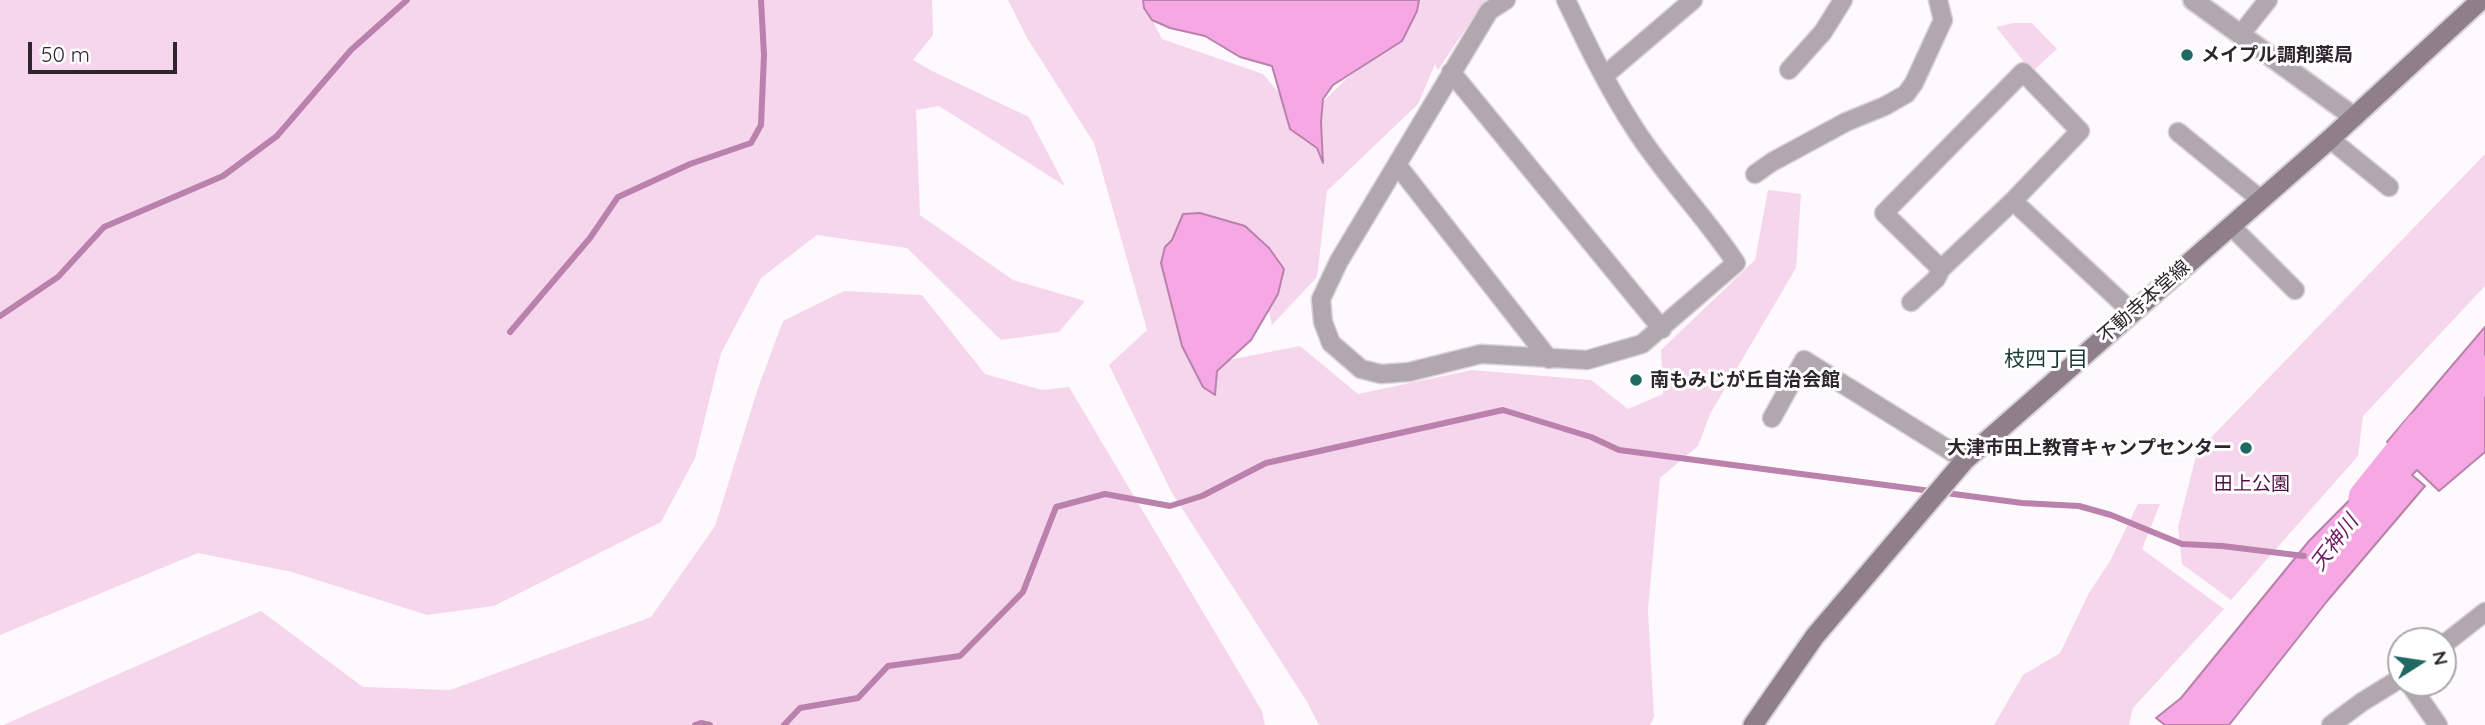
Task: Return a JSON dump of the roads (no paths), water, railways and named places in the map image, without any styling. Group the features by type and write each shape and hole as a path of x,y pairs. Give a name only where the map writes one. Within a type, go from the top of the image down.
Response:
{"main road":[{"name":"不動寺本堂線","path":"1753,725 1815,636 1965,460 2330,139 2481,0"}],"street":[{"path":"1506,0 1489,11 1451,72 1398,166 1339,261 1321,299 1323,323 1331,343 1361,369 1381,374 1409,372 1481,354 1587,360 1642,344 1735,263 1635,130 1566,0"},
{"path":"1789,70 1823,32 1843,0"},
{"path":"1755,174 1846,122 1906,94 1914,83 1943,20 1938,0"},
{"path":"2193,0 2354,117"},
{"path":"2241,34 2268,0"},
{"path":"1604,76 1687,2"},
{"path":"1451,72 1662,329"},
{"path":"1911,302 2080,131 2023,72 1884,213 1941,269"},
{"path":"2178,132 2260,199"},
{"path":"2330,139 2389,187"},
{"path":"1398,166 1549,359"},
{"path":"2013,201 2133,313"},
{"path":"2231,226 2295,290"},
{"path":"1772,418 1804,360 1965,460"},
{"path":"2457,634 2485,612"},
{"path":"2331,725 2387,687"},
{"path":"2419,697 2438,725"}],"water":[{"path":"1143,0 1419,0 1417,11 1402,41 1333,85 1323,99 1323,163 1317,148 1290,129 1272,66 1240,57 1205,36 1170,28 1152,20 1144,8"},
{"path":"1200,213 1245,226 1269,248 1284,269 1278,294 1251,340 1217,371 1215,395 1203,387 1182,346 1161,263 1165,247 1172,240 1183,214"},
{"path":"2485,327 2485,452 2439,491 2417,470 2412,475 2425,486 2328,600 2229,725 2165,725 2156,718 2181,698 2309,541 2392,457 2404,466 2409,463 2387,442"}],"waterway":[{"path":"0,316 58,277 104,227 223,176 277,136 351,50 407,0"},
{"path":"510,332 590,238 618,197 690,164 751,143 761,125 764,55 761,0"},
{"name":"天神川","path":"2366,498 2422,428 2485,373"},
{"path":"784,725 800,708 858,698 888,666 960,656 1023,592 1056,507 1105,494 1170,506 1202,496 1266,463 1503,410 1591,437 1619,450 2022,503 2079,506 2111,515 2182,544 2304,556"},
{"path":"695,725 710,725"}],"place":[{"name":"メイプル調剤薬局","path":"2187,55"},
{"name":"南もみじが丘自治会館","path":"1636,380"},
{"name":"大津市田上教育キャンプセンター","path":"2246,448"}],"district":[{"name":"枝四丁目","path":"2046,360"}],"park label":[{"name":"田上公園","path":"2252,484"}]}
